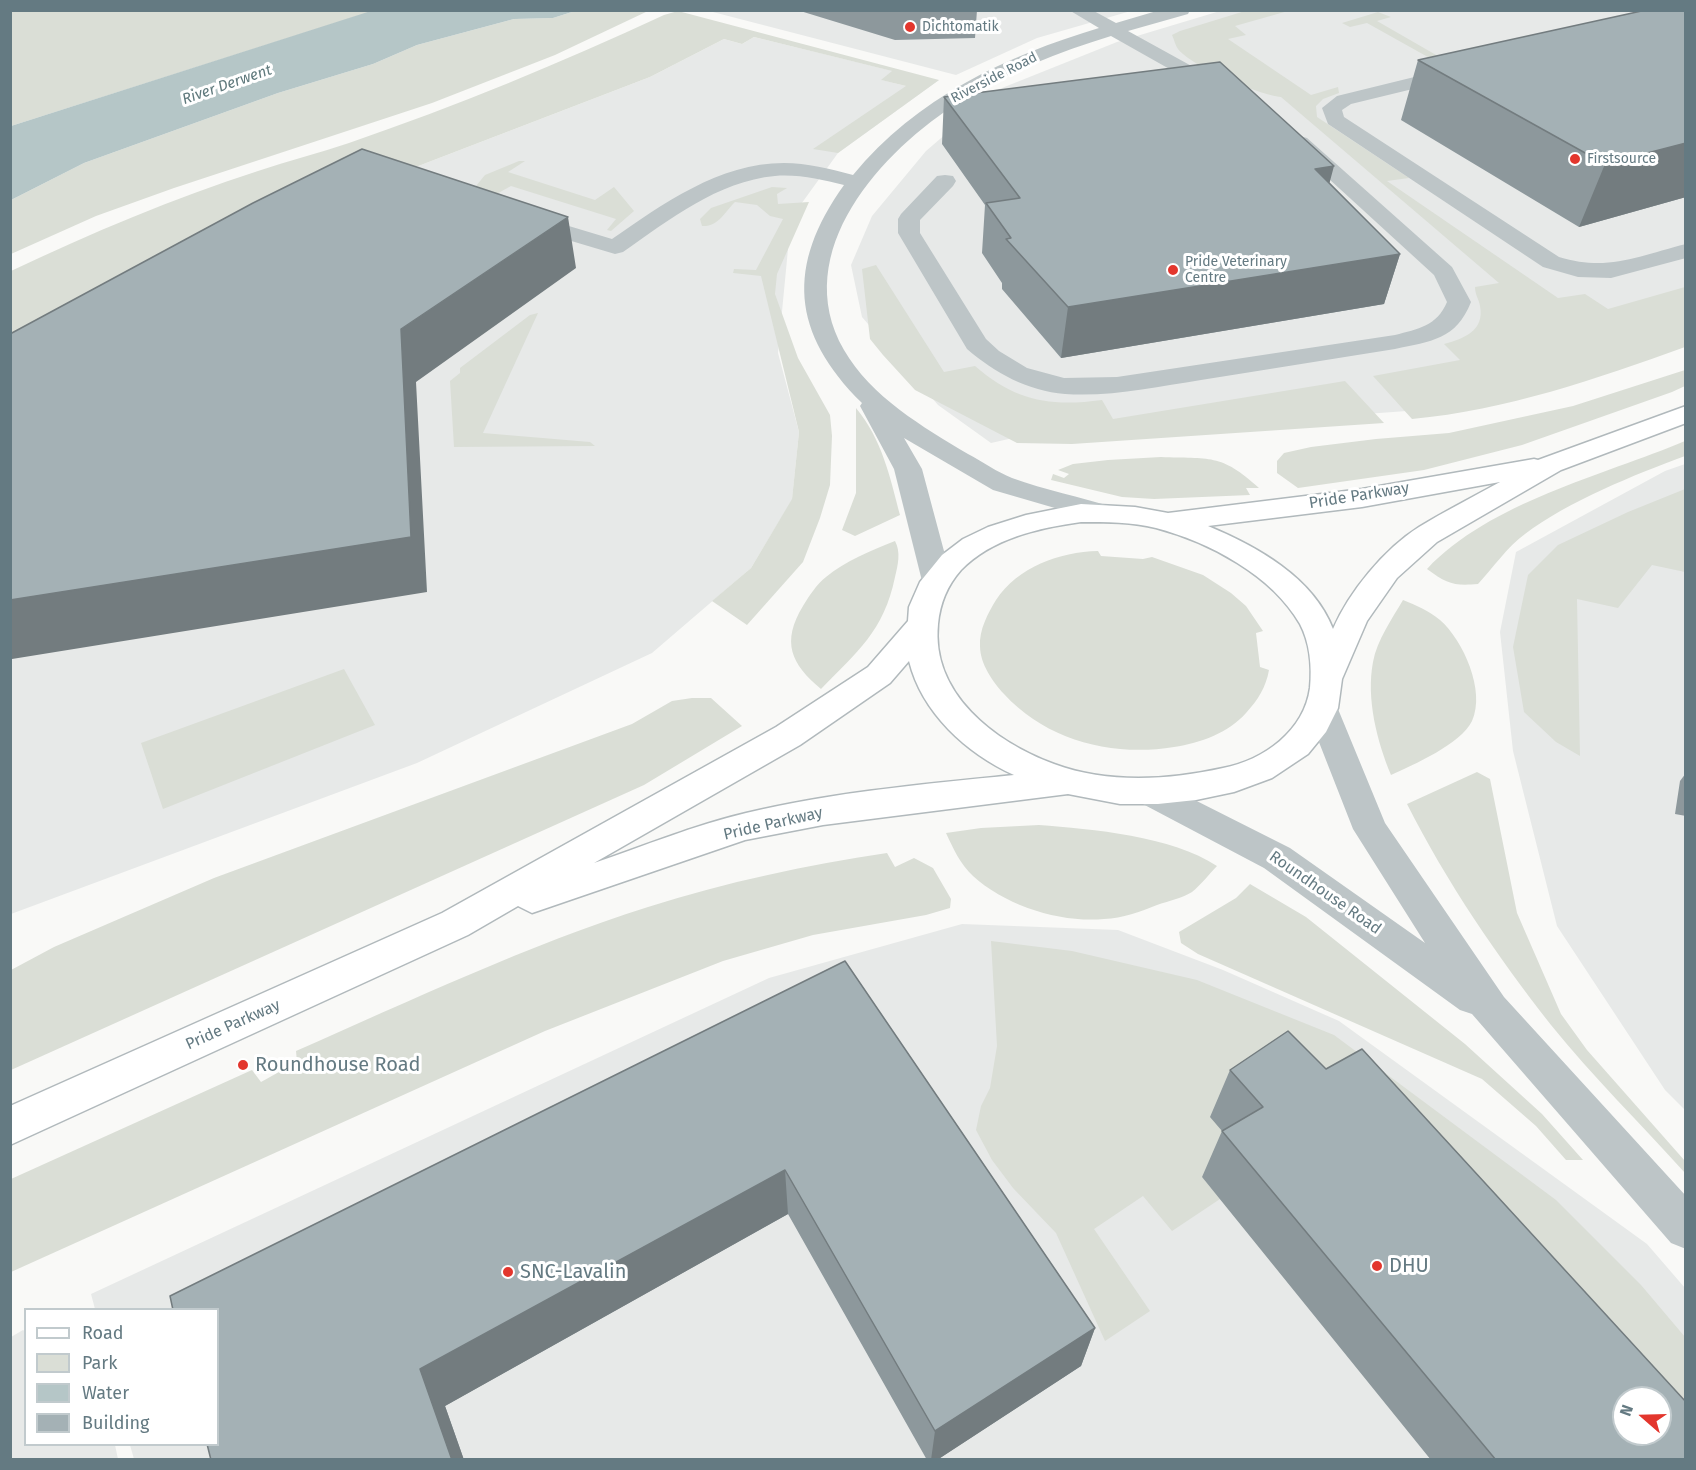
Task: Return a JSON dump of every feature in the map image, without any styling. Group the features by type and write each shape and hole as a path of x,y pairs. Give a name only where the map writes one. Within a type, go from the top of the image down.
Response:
{"main road":[{"name":"Pride Parkway","path":"921,625 921,650 928,674 950,711 1000,753 1032,769 1097,790 1152,793 1184,790 1255,773 1286,755 1307,733 1352,620 1389,569 1427,535 1551,464 1686,414"},
{"name":"Pride Parkway","path":"1167,522 1362,498 1551,464"},
{"path":"921,625 926,603 936,581 956,558 1002,530 1059,515 1103,513 1167,522 1223,542 1268,569 1282,581 1306,608 1317,629 1326,654 1324,694"},
{"name":"Pride Parkway","path":"10,1126 455,924 788,736 879,675 921,625"},
{"name":"Pride Parkway","path":"455,924 754,825 885,802 1067,782"}],"street":[{"path":"1077,10 1224,91 1191,92"},
{"name":"Riverside Road","path":"936,581 908,469 869,398 850,376 831,348 818,319 813,294 813,276 821,242 838,210 857,182 900,136 954,97 987,78 1040,54 1182,10"},
{"path":"1470,70 1344,100 1332,108 1335,120 1551,262 1578,270 1611,271 1686,251"},
{"path":"945,181 909,219 909,233 976,344 990,356 1035,380 1064,387 1117,385 1395,342 1438,331 1455,315 1459,302 1444,272 1286,131"},
{"path":"503,213 615,247 689,198 748,174 776,170 857,182"},
{"name":"Riverside Road","path":"869,398 928,442 1002,483 1103,513"},
{"name":"Roundhouse Road","path":"1324,694 1370,829 1490,1009 1686,1228"},
{"name":"Roundhouse Road","path":"1152,793 1277,858 1490,1009"}],"shaded area":[{"path":"709,11 1131,11 1037,38 956,75"},
{"path":"1220,11 1685,11 1685,320 1462,407 1200,426 1044,431 991,443 938,405 862,317 851,265 872,216 926,151 997,90 1117,42"},
{"path":"754,37 893,71 882,80 906,86 939,80 838,153 791,218 778,353 799,432 792,500 751,568 652,653 417,763 11,914 11,349 309,208 650,77 724,39 742,44"},
{"path":"1685,464 1685,1110 1665,1090 1557,926 1513,751 1500,632 1516,552 1665,471"},
{"path":"962,924 1118,930 1223,970 1339,1021 1647,1244 1685,1288 1685,1459 134,1459 130,1446 219,1446 219,1308 95,1308 91,1294 769,978"},
{"path":"24,1331 24,1446 115,1446 118,1459 11,1459 11,1337"}],"green space":[{"path":"10,11 373,11 11,126"},
{"path":"575,11 648,11 555,55 432,103 174,188 96,216 11,254 11,200 84,163 278,93 373,64 417,45 514,19 553,18"},
{"path":"678,11 939,80 838,153 813,149 906,86 881,80 892,71 754,37 742,44 724,39 650,77 309,208 11,349 11,271 164,204 269,167 349,143 469,99"},
{"path":"1245,11 1288,11 1235,26 1246,35 1228,39 1311,95 1338,87 1339,93 1323,99 1316,106 1317,117 1409,178 1387,181 1558,298 1585,294 1608,309 1685,287 1685,347 1551,392 1517,401 1447,415 1412,419 1373,376 1460,360 1444,344 1465,336 1476,328 1481,315 1475,287 1499,283 1281,97 1226,79 1185,56 1177,47 1172,35"},
{"path":"1378,12 1391,17 1377,21 1450,63 1444,66 1367,23 1350,27 1342,23"},
{"path":"519,161 525,161 508,172 595,200 614,187 634,211 611,231 607,230 616,219 511,186 491,197 479,193 476,186 485,175"},
{"path":"772,187 787,188 777,194 778,204 809,202 777,274 775,294 798,358 830,415 832,436 830,485 803,562 747,625 712,601 751,568 792,499 799,432 761,276 733,273 734,269 756,270 783,219 770,216 757,205 735,202 721,218 708,226 702,226 700,219 711,208"},
{"path":"876,265 944,372 975,366 1004,387 1034,399 1066,403 1102,400 1113,419 1345,381 1384,423 1072,444 1017,443 915,390 870,339 862,269"},
{"path":"538,313 483,433 590,442 595,446 454,447 450,381 460,373 460,368 530,315"},
{"path":"1685,370 1685,386 1672,392 1522,445 1424,470 1298,488 1277,473 1277,461 1284,453 1311,447 1376,439 1449,433 1573,406"},
{"path":"856,408 879,445 900,515 855,536 842,530 856,493"},
{"path":"1685,441 1685,456 1602,490 1542,522 1512,545 1478,584 1451,583 1427,569 1453,546 1514,508"},
{"path":"1161,457 1203,458 1224,463 1259,488 1246,488 1250,495 1154,499 1122,497 1051,480 1053,474 1064,478 1069,474 1058,470 1073,464"},
{"path":"1685,489 1685,572 1652,565 1618,608 1577,599 1580,756 1556,742 1524,712 1513,647 1528,575 1558,545 1628,512"},
{"path":"895,541 898,563 884,612 857,652 821,689 802,671 792,652 792,631 796,619 819,583 833,571 868,552"},
{"path":"1098,551 1101,556 1143,559 1152,557 1203,575 1246,606 1263,631 1256,633 1260,667 1269,670 1261,693 1239,720 1204,740 1174,747 1128,750 1082,742 1061,734 1040,724 1004,694 985,666 980,646 987,616 996,600 1005,588 1028,570 1054,558"},
{"path":"1403,600 1436,617 1457,640 1474,681 1476,709 1472,721 1458,738 1436,753 1391,775 1374,720 1371,676 1378,646"},
{"path":"344,669 375,725 163,809 141,743"},
{"path":"711,698 742,726 644,785 11,1070 11,970 54,947 214,878 632,724 672,701"},
{"path":"1477,772 1490,779 1517,913 1561,1014 1587,1050 1685,1161 1685,1173 1583,1063 1531,999 1492,946 1456,890 1407,804"},
{"path":"1039,825 1107,832 1155,841 1199,856 1217,866 1195,889 1180,898 1118,917 1087,920 1070,918 1017,904 986,887 964,866 946,833 981,828"},
{"path":"887,853 895,867 914,858 933,868 951,899 950,908 926,915 813,935 723,961 545,1031 11,1272 11,1179 252,1070 261,1082 297,1062 296,1051 470,974 559,938 648,907 737,882"},
{"path":"1250,884 1306,917 1465,1044 1542,1114 1583,1160 1566,1160 1536,1126 1482,1079 1198,954 1181,943 1179,932 1236,898"},
{"path":"991,941 1072,951 1197,980 1334,1035 1556,1200 1641,1285 1685,1337 1685,1458 1672,1427 1672,1386 1639,1386 1241,1153 1202,1177 1220,1199 1172,1231 1143,1196 1094,1229 1150,1311 1105,1341 1056,1233 1013,1188 992,1160 976,1130 981,1106 990,1088 997,1046"}],"water":[{"name":"River Derwent","path":"374,10 575,11 553,18 514,19 417,45 373,64 278,93 84,163 11,200 11,126"}],"building":[{"path":"1646,10 1686,10 1686,143 1605,164 1418,60"},
{"path":"1220,62 1334,166 1315,169 1400,254 1068,307 1006,239 1011,238 986,203 1020,198 944,97"},
{"path":"362,149 568,217 401,329 411,537 10,600 10,334 253,203"},
{"name":"SNC-Lavalin","path":"845,961 1095,1328 935,1431 785,1170 420,1369 452,1460 211,1460 208,1446 219,1446 219,1308 173,1308 170,1296"},
{"path":"1288,1031 1326,1069 1362,1049 1671,1386 1612,1386 1612,1446 1672,1446 1672,1387 1686,1402 1686,1460 1496,1460 1222,1131 1263,1107 1230,1070"}],"place":[{"name":"Dichtomatik","path":"910,27"},
{"name":"Firstsource","path":"1575,159"},
{"name":"Pride Veterinary Centre","path":"1173,270"},
{"name":"Roundhouse Road","path":"243,1065"},
{"name":"DHU","path":"1377,1266"},
{"name":"SNC-Lavalin","path":"508,1272"}]}
